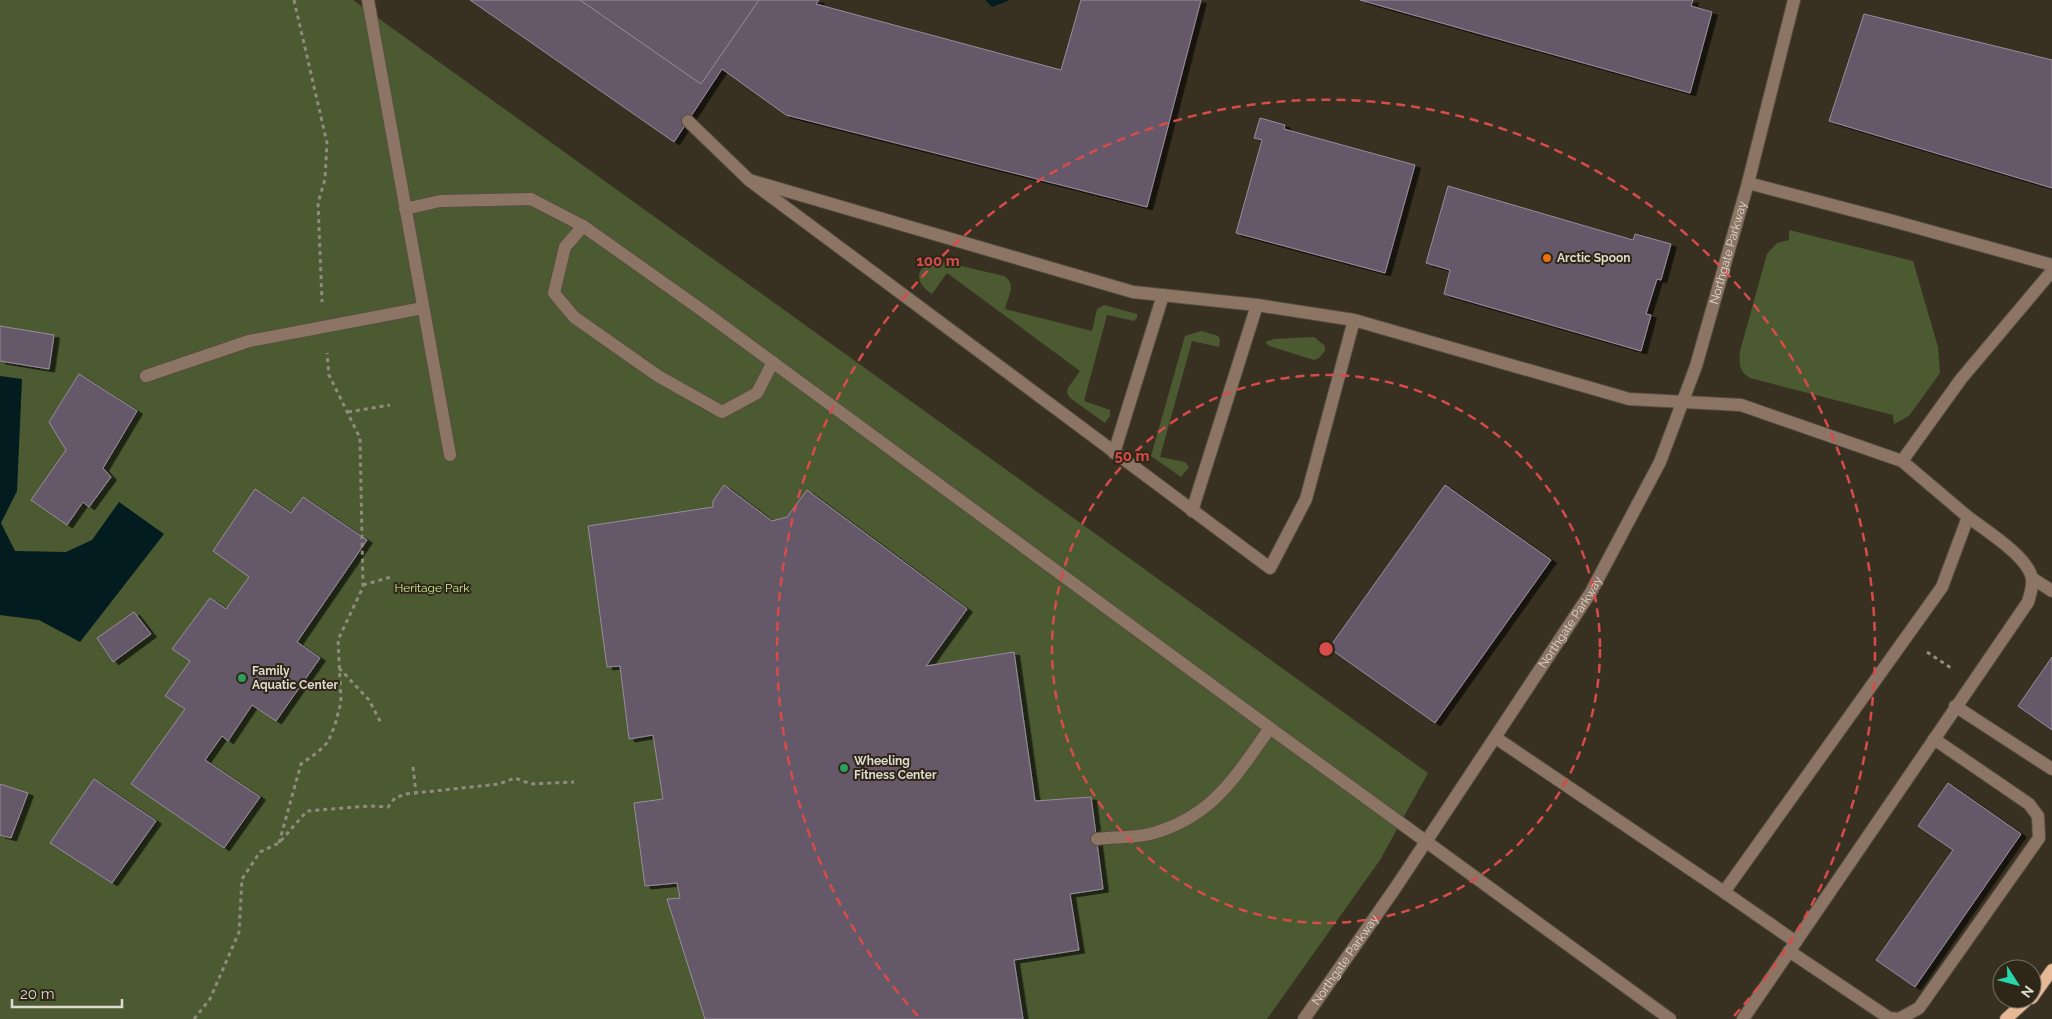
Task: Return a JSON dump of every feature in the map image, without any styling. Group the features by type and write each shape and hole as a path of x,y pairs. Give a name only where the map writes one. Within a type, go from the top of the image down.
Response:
{"main road":[{"path":"2042,984 2052,970"},
{"path":"2006,1019 2018,1009"}],"street":[{"path":"368,0 450,455"},
{"name":"Northgate Parkway","path":"1304,1019 1496,738 1591,592 1660,462 1696,366 1748,183 1794,0"},
{"path":"688,120 749,180 1270,568 1306,499 1354,320"},
{"path":"749,180 1132,292 1257,305 1354,320 1629,399 1741,405 1902,461 2025,563 2032,578 2028,602 1955,706 1934,740 1743,1019"},
{"name":"Northgate Parkway","path":"1748,183 2052,265"},
{"path":"406,209 440,201 531,199 583,226 773,362 1424,841 1670,1019"},
{"path":"583,226 565,247 554,293 574,316 658,376 722,412 757,394 773,362"},
{"path":"1902,461 1961,379 2052,271"},
{"path":"1114,453 1162,295"},
{"path":"1192,511 1257,305"},
{"path":"146,376 250,341 423,308"},
{"path":"1724,892 1942,586 1968,517"},
{"path":"2032,578 2052,591"},
{"path":"1955,706 2052,769"},
{"path":"1097,839 1149,834 1192,817 1227,789 1270,728"},
{"path":"1496,738 1724,892 1792,946 1889,1018 1899,1019 1919,1008 2038,838 2038,816 2029,804 1934,740"}],"path":[{"path":"279,843 301,764 328,742 335,725 341,702 338,640 363,585 360,438 330,375 324,327 318,203 325,179 327,143 294,0"},
{"path":"348,412 390,405"},
{"path":"363,585 391,577"},
{"path":"340,668 369,700 382,725"},
{"path":"413,767 416,793"},
{"path":"194,1019 210,999 239,932 242,879 260,852 279,843 307,811 369,806 388,807 395,798 416,793 499,784 515,778 531,784 574,782"}],"green space":[{"name":"Heritage Park","path":"0,0 353,0 1428,773 1380,860 1267,1019 0,1019"},
{"path":"1789,230 1913,261 1938,347 1940,373 1909,416 1894,424 1893,415 1750,378 1742,370 1740,351 1767,254 1777,243 1789,240"},
{"path":"931,259 1004,276 1008,279 1011,287 1005,309 1092,331 1097,309 1104,305 1137,314 1137,318 1134,321 1107,315 1084,401 1110,410 1110,416 1105,423 1070,398 1067,393 1068,388 1080,371 947,273 932,294 926,290 919,276 922,268"},
{"path":"1201,331 1218,336 1220,339 1219,347 1192,341 1160,457 1185,462 1189,467 1181,477 1151,456 1185,336"},
{"path":"1314,337 1325,346 1325,351 1319,358 1314,360 1269,346 1265,342 1274,339"}],"water":[{"path":"985,0 1010,0 992,7"},
{"path":"0,376 22,379 17,491 1,523 15,551 66,552 92,540 119,502 164,534 80,642 39,620 0,615"}],"building":[{"path":"470,0 819,0 816,4 1061,70 1081,0 1201,0 1147,207 786,115 722,69 674,142"},
{"path":"580,0 759,0 701,84"},
{"path":"1360,0 1693,0 1691,6 1712,12 1690,93"},
{"path":"1864,14 2052,60 2052,188 1829,121"},
{"path":"1260,118 1285,125 1284,129 1415,165 1385,273 1236,233 1262,140 1254,138"},
{"path":"1448,186 1633,240 1635,234 1671,244 1661,280 1657,279 1646,314 1651,315 1641,351 1444,294 1450,270 1426,263"},
{"path":"0,326 54,335 49,369 0,361"},
{"path":"79,374 137,411 103,468 111,477 89,507 83,502 67,525 31,500 66,450 49,422"},
{"name":"Wheeling Fitness Center","path":"724,485 772,521 787,517 807,490 967,609 926,666 1014,652 1035,801 1091,797 1103,889 1070,894 1079,950 1014,960 1023,1019 705,1019 667,899 680,898 677,883 645,886 634,803 663,799 653,735 629,739 620,666 607,667 588,526 713,507 713,501"},
{"path":"1445,485 1551,560 1435,723 1329,648"},
{"name":"Family Aquatic Center","path":"255,489 291,513 303,497 367,540 297,642 320,658 276,721 252,705 228,741 222,736 205,760 260,797 224,848 131,784 185,709 165,696 190,661 172,649 210,598 226,609 249,577 213,551"},
{"path":"134,612 151,634 113,662 97,638"},
{"path":"2052,657 2052,730 2018,706"},
{"path":"94,779 156,821 112,883 50,843"},
{"path":"1948,783 2021,834 1915,987 1876,960 1953,850 1918,826"},
{"path":"0,784 28,793 11,838 0,835"}],"place":[{"name":"Arctic Spoon","path":"1547,258"},
{"name":"Family Aquatic Center","path":"242,678"},
{"name":"Wheeling Fitness Center","path":"844,768"}]}
